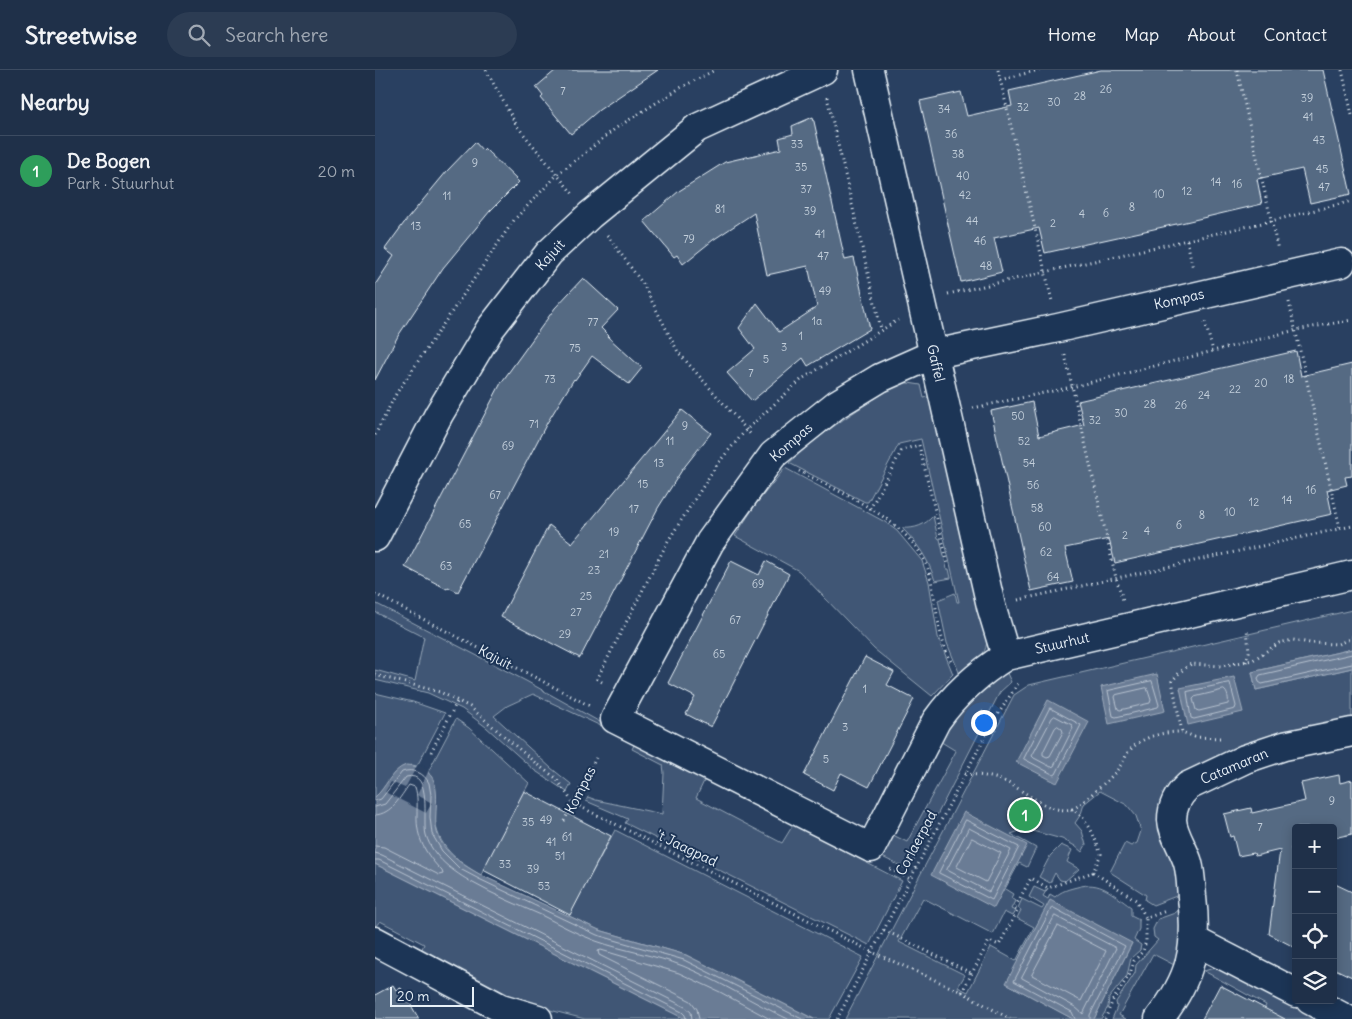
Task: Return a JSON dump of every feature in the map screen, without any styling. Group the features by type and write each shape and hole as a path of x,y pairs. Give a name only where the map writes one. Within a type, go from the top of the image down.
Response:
{"street":[{"name":"Kajuit","path":"375,537 439,414 490,329 549,253 591,215 697,128 822,70"},
{"name":"Gaffel","path":"869,70 991,606 1006,656"},
{"name":"Kompas","path":"615,719 711,542 773,455 844,400 880,378 933,354 1058,328 1341,263"},
{"name":"Stuurhut","path":"615,719 871,848 936,721 945,708 978,674 1006,656 1352,575"},
{"name":"Catamaran","path":"1159,1019 1170,1005 1185,979 1195,941 1189,865 1173,827 1173,810 1181,793 1188,786 1239,761 1284,746 1352,732"},
{"path":"375,941 499,1013 538,1019"},
{"path":"1195,941 1292,991"},
{"path":"1317,1004 1346,1019"}],"path":[{"path":"486,70 517,126 591,215 643,284 678,352 743,426 773,455 795,469 870,508 912,542 925,560 933,590 939,627 949,660 964,689 991,725"},
{"path":"375,434 396,394 514,220 557,175 616,128 680,88 715,70"},
{"path":"822,70 881,330"},
{"path":"1000,80 1039,70"},
{"path":"1342,70 1352,115"},
{"path":"947,413 1073,387 1296,330 1352,320"},
{"path":"870,508 902,450 919,445 948,564"},
{"path":"991,606 1352,526"},
{"name":"Kajuit","path":"375,594 615,719"},
{"path":"1240,601 1247,627 1249,652 1246,662"},
{"path":"1182,732 1172,681 1191,664 1221,666 1246,662 1253,660 1279,643 1293,640 1338,644 1352,638"},
{"path":"375,675 423,686 470,707 539,766 557,778 573,803"},
{"name":"Corlaerpad","path":"837,1019 991,725 1020,680"},
{"path":"431,752 458,700"},
{"path":"965,774 987,775 1007,782 1041,802 1061,810 1071,809 1081,804 1105,783 1122,764 1129,751 1144,739 1173,732 1182,732 1195,737 1221,738 1239,761"},
{"name":"Kompas","path":"564,822 596,758"},
{"name":"'t Jaagpad","path":"573,803 872,952 962,992 1010,1019"},
{"path":"962,992 989,941 999,945 1018,910 1015,909 1031,878 1048,888 1093,872 1101,854 1088,824 1081,814 1071,809"},
{"path":"1093,872 1136,900 1146,918 1146,941 1143,951 1134,961 1130,974 1113,1000 1105,1019"},
{"path":"1146,918 1192,898"},
{"path":"884,930 971,973"}],"shaded area":[{"path":"902,382 921,385 924,398 932,396 987,638 982,655 961,677 947,643 938,600 955,593 957,602 959,602 921,439 899,444 868,502 789,463 815,440 872,400"},
{"path":"785,468 885,522 897,531 922,561 929,582 938,637 953,674 932,696 874,649 799,571 735,536 756,504"},
{"path":"933,516 951,578 935,581 930,566 922,553 902,528 919,526"},
{"path":"375,603 526,681 600,722 601,726 533,694 507,706 494,716 571,784 567,792 534,770 486,727 462,709 428,693 375,680 375,670 415,681 424,637 375,612"},
{"path":"1352,610 1352,649 1252,672 1256,690 1352,668 1352,721 1238,748 1180,774 1162,802 1185,900 1178,967 1153,954 1119,1015 1126,1019 1112,1019 1117,1007 1116,1002 1135,973 1136,965 1158,940 1154,937 1153,929 1158,919 1175,913 1181,908 1179,895 1153,905 1145,900 1146,895 1110,872 1125,843 1131,846 1137,843 1141,831 1136,816 1127,805 1100,791 1084,804 1081,814 1075,823 1082,831 1086,845 1082,852 1062,839 1025,829 1011,834 1036,848 1027,867 1019,863 1005,889 1013,894 1011,898 1015,901 1011,909 1015,911 1012,916 1004,912 993,934 923,898 899,942 965,975 958,987 968,992 991,947 1016,961 1034,927 1017,918 1021,910 1018,908 1022,899 1042,909 1044,906 1029,897 1034,887 1045,892 1048,888 1043,896 1048,899 1050,894 1055,897 1068,889 1085,885 1100,887 1131,907 1131,916 1139,920 1139,929 1134,940 1141,945 1140,950 1131,958 1127,976 1109,998 1108,1007 1101,1019 1094,1019 1132,943 1006,983 1073,1019 845,1019 1014,695 1029,685"},
{"path":"1005,669 1011,682 1000,692 909,870 878,855 889,833 907,842 956,751 938,740 953,714"},
{"path":"375,693 413,702 445,713 417,766 412,765 394,773 385,787 375,797"},
{"path":"456,719 469,728 529,783 481,875 464,865 450,852 444,845 436,827 435,788 428,772"},
{"path":"635,743 705,779 696,798 782,843 793,825 902,881 869,945 625,823 628,819 586,801 588,797 662,814 663,765 632,749"},
{"path":"615,830 863,957 829,1019 814,1019 686,955 599,930 569,916"},
{"path":"1061,845 1072,850 1067,862 1079,869 1065,881 1060,880 1055,873 1050,883 1039,877 1050,856"},
{"path":"375,864 685,1019 585,1019 520,1002 421,951 424,944 380,921 375,927"},
{"path":"1221,966 1292,1002 1292,1004 1325,1019 1285,1019 1262,1014 1266,1005 1204,971"}],"water":[{"path":"1352,649 1352,668 1256,690 1252,672"},
{"path":"1157,674 1165,711 1109,724 1101,687"},
{"path":"1234,677 1243,712 1188,725 1180,688"},
{"path":"1048,700 1089,722 1057,783 1016,762"},
{"path":"406,765 424,770 430,775 434,782 437,798 437,832 449,852 467,867 599,930 686,955 814,1019 685,1019 375,864 375,797 396,771"},
{"path":"964,812 1027,845 994,908 931,875"},
{"path":"1050,900 1132,943 1094,1019 1073,1019 1006,983"}],"pier":[{"path":"418,764 429,770 417,795 432,803 426,813 385,792 391,782 405,788"}],"building":[{"path":"556,70 658,70 599,110 571,134 541,98 543,96 536,87"},
{"path":"1101,70 1323,70 1351,194 1310,203 1302,169 1257,179 1262,204 1181,223 1045,253 1039,228 994,238 1002,272 961,282 920,101 961,92 967,116 1012,106 1009,91"},
{"path":"813,117 845,260 854,258 870,329 808,366 803,358 752,401 727,373 755,349 739,328 757,303 779,332 817,307 808,266 767,275 754,213 713,240 683,264 677,255 674,257 644,221 679,191 725,162 781,149 779,138 793,134 792,126"},
{"path":"475,142 483,151 485,149 519,182 490,211 443,268 398,336 375,380 375,285 394,256 385,249 447,171"},
{"path":"583,278 618,310 601,328 608,337 642,368 629,384 592,356 574,379 547,423 458,592 448,587 447,589 405,567 501,383 555,308"},
{"path":"1296,351 1301,376 1352,364 1352,476 1345,477 1347,485 1327,490 1332,514 1115,563 1109,539 1065,548 1073,582 1031,591 991,411 1032,402 1039,436 1084,425 1078,401"},
{"path":"682,410 711,433 682,470 658,508 580,658 501,617 549,525 572,543"},
{"path":"731,561 759,575 766,561 789,574 711,727 686,714 695,697 668,683"},
{"path":"865,657 894,672 887,685 914,699 869,787 841,773 833,790 804,775"},
{"path":"1339,775 1340,783 1352,780 1352,834 1337,837 1337,824 1292,824 1292,946 1269,934 1280,850 1255,856 1254,853 1238,856 1233,836 1230,837 1224,814 1251,808 1252,813 1305,801 1301,783"},
{"path":"524,791 611,836 570,915 483,870"},
{"path":"1337,885 1352,892 1352,977 1337,970"},
{"path":"393,985 396,990 401,988 419,1019 375,1019 375,995"},
{"path":"1220,985 1285,1019 1202,1019"}],"place":[{"name":"De Bogen","path":"1025,815"}]}
